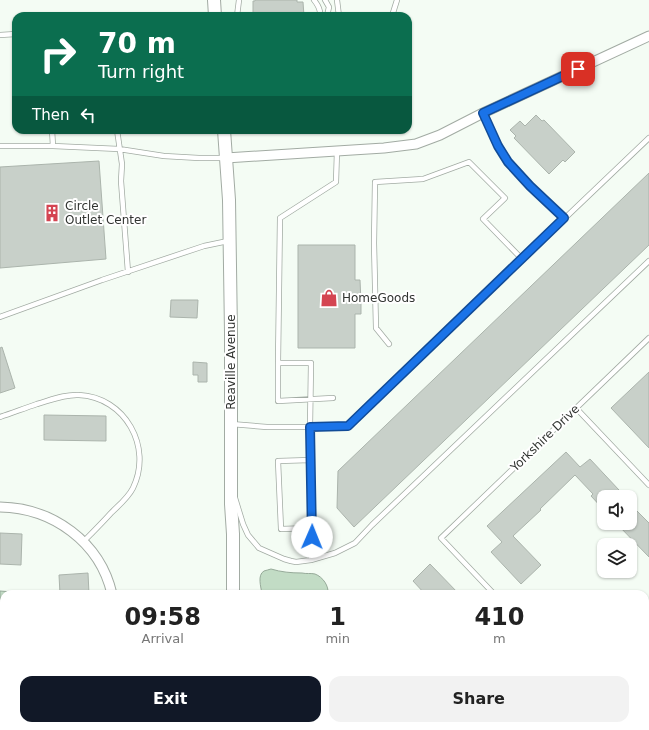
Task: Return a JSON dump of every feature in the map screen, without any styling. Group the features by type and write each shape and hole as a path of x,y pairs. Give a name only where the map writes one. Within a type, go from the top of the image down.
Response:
{"street":[{"path":"214,0 215,12"},
{"path":"226,158 384,148 416,144 440,135 483,113 649,36"},
{"name":"Reaville Avenue","path":"224,134 230,241 233,590"},
{"path":"0,507 18,508 40,514 61,524 73,532 84,541 95,556 104,571 111,590"}],"lane":[{"path":"238,12 239,0"},
{"path":"314,0 321,12"},
{"path":"325,0 329,7 328,12"},
{"path":"337,0 338,12"},
{"path":"393,12 397,0"},
{"path":"0,35 12,34"},
{"path":"483,113 498,146 508,162 530,186 564,218"},
{"path":"52,134 53,146"},
{"path":"117,134 122,164 121,181 128,272"},
{"path":"231,424 267,427 348,426 649,138"},
{"path":"0,146 53,146 119,149 164,156 226,158"},
{"path":"333,398 278,401 280,218 336,182 337,151"},
{"path":"389,344 376,328 374,243 375,182 423,179 469,162 505,198 482,219 522,260"},
{"path":"0,317 204,246 230,241"},
{"path":"231,485 243,524 248,535 259,548 284,559 296,562 335,554 355,543 649,261"},
{"name":"Yorkshire Drive","path":"490,590 441,538 649,338"},
{"path":"278,363 311,362 311,560"},
{"path":"0,417 53,399 64,396 78,395 93,397 107,402 119,411 129,422 139,449 140,464 138,477 126,498 84,541"},
{"path":"576,408 649,485"},
{"path":"311,460 278,461 280,530 312,528"}],"shaded area":[{"path":"271,569 286,572 315,574 321,577 328,590 261,590 260,581 261,575 264,571"}],"building":[{"path":"297,0 297,2 303,2 304,12 253,12 253,1"},
{"path":"536,115 542,121 544,120 575,152 565,162 563,160 549,174 514,138 516,136 510,130 520,121 525,126"},
{"name":"Circle Outlet Center","path":"99,161 106,259 0,268 0,167"},
{"path":"649,173 649,245 354,527 337,508 338,471"},
{"name":"HomeGoods","path":"298,245 355,245 355,280 360,280 361,314 355,314 355,348 298,348"},
{"path":"171,300 198,300 197,318 170,317"},
{"path":"2,347 15,388 0,393 0,348"},
{"path":"193,362 207,363 207,382 198,382 198,375 193,375"},
{"path":"649,372 649,448 611,408"},
{"path":"44,415 106,416 106,441 44,440"},
{"path":"566,452 580,467 590,459 619,490 597,490 597,502 591,496 593,494 575,475 513,536 541,565 521,584 491,552 502,542 487,526"},
{"path":"637,511 649,523 649,557 637,545 637,538 631,538 623,530 637,530"},
{"path":"0,533 22,534 21,565 0,564"},
{"path":"430,564 455,590 421,590 413,581"},
{"path":"88,573 89,590 60,590 59,575"}],"place":[{"name":"Circle Outlet Center","path":"52,213"},
{"name":"HomeGoods","path":"329,298"}],"route":[{"path":"312,537 310,427 348,426 564,218 530,186 508,162 498,146 483,113 578,69"}]}
